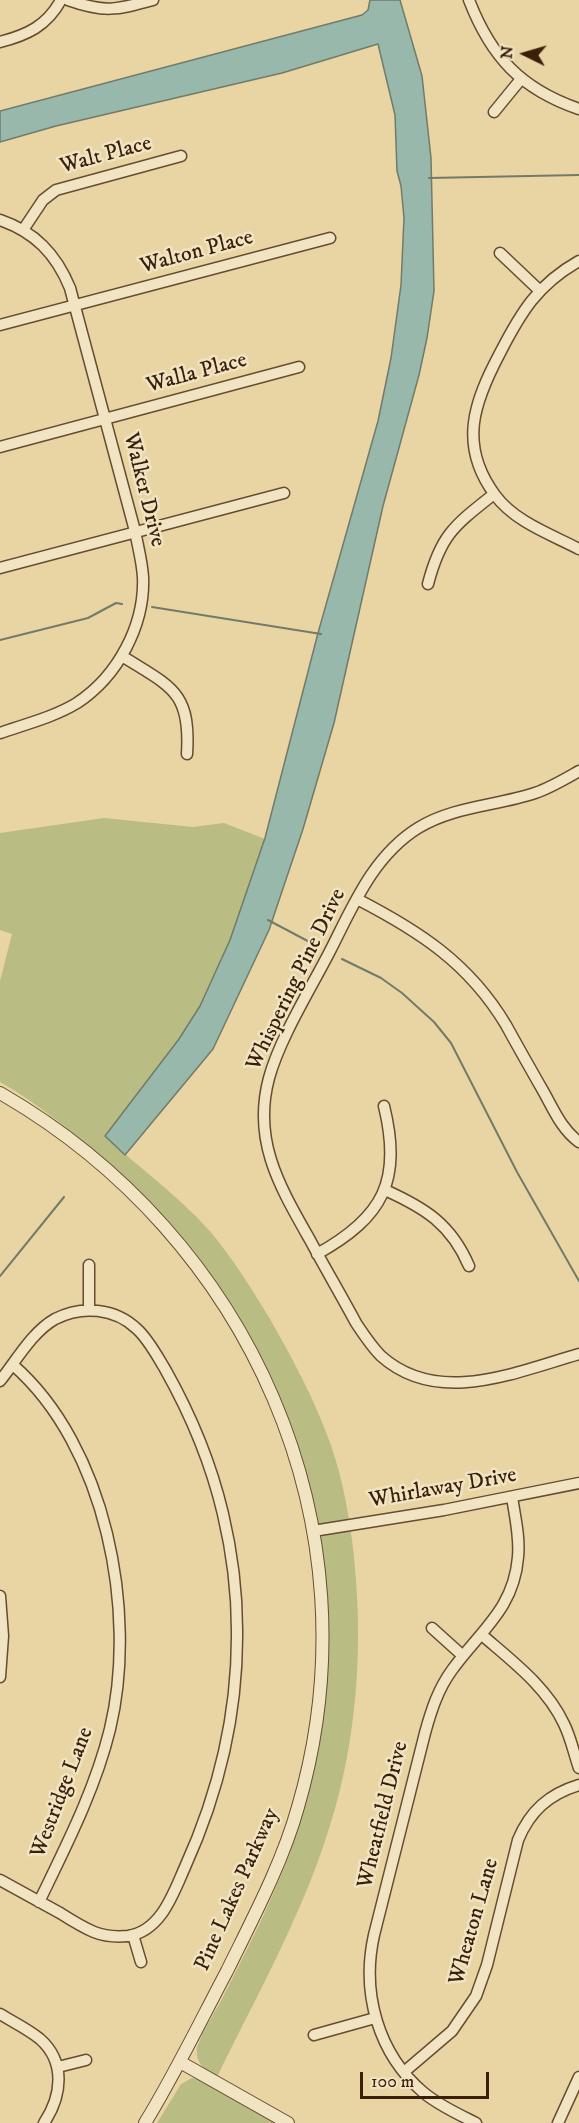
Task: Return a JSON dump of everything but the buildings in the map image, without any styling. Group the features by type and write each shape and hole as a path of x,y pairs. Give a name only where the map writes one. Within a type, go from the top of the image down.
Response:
{"street":[{"path":"0,42 23,35 40,26 60,0"},
{"path":"68,0 87,7 107,10 153,0"},
{"path":"470,0 489,42 521,79 548,97 579,109"},
{"path":"494,112 521,79"},
{"name":"Walt Place","path":"23,230 42,200 56,190 182,156"},
{"name":"Walker Drive","path":"0,220 23,230 43,245 56,259 66,278 141,555 143,589 136,624 122,656 103,680 78,702 51,715 0,733"},
{"name":"Walton Place","path":"0,325 330,238"},
{"path":"500,253 539,290"},
{"path":"579,261 556,275 539,290 512,328 485,381 475,409 473,430 482,473 494,495 517,517 579,549"},
{"name":"Walla Place","path":"0,447 299,367"},
{"path":"0,568 284,493"},
{"path":"428,584 439,551 451,530 494,495"},
{"path":"122,656 162,681 179,699 187,717 187,754"},
{"name":"Whispering Pine Drive","path":"579,771 535,793 450,813 420,827 399,842 381,860 357,899 277,1055 266,1096 264,1130 272,1165 281,1188 368,1341 382,1356 412,1374 436,1381 460,1384 499,1377 579,1354"},
{"path":"357,899 419,933 444,952 468,976 488,999 504,1023 566,1130 579,1142"},
{"name":"Pine Lakes Parkway","path":"0,1093 57,1129 106,1168 166,1227 211,1284 243,1335 275,1401 293,1451 313,1531 321,1599 321,1666 315,1733 302,1794 290,1833 236,1952 180,2062 145,2123"},
{"path":"317,1254 360,1226 372,1212 385,1190 392,1145 384,1106"},
{"path":"385,1190 421,1207 439,1221 452,1235 469,1266"},
{"path":"89,1265 89,1310"},
{"path":"0,1381 37,1335 50,1323 72,1313 89,1310 108,1312 138,1329 160,1361 182,1401 206,1457 223,1512 231,1556 236,1607 237,1659 233,1708 212,1799 195,1845 166,1908 149,1926 133,1935 111,1936 95,1932 0,1880"},
{"name":"Westridge Lane","path":"13,1365 33,1384 53,1412 89,1480 111,1549 120,1624 118,1682 103,1753 79,1816 39,1902"},
{"name":"Whirlaway Drive","path":"313,1531 512,1497 579,1483"},
{"name":"Wheatfield Drive","path":"476,2123 431,2098 404,2072 390,2052 375,2018 369,1973 374,1935 431,1711 443,1684 506,1602 515,1579 519,1549 512,1497"},
{"path":"0,1596 3,1636 0,1677"},
{"path":"432,1628 463,1656"},
{"path":"482,1635 537,1685 552,1704 569,1735 579,1768"},
{"name":"Wheaton Lane","path":"404,2072 452,2031 476,1996 485,1973 518,1840 527,1822 546,1800 563,1790 579,1785"},
{"path":"133,1935 141,1962"},
{"path":"0,2014 42,2040 58,2067 58,2094 53,2109 44,2123"},
{"path":"314,2035 375,2018"},
{"path":"58,2067 86,2060"},
{"path":"180,2062 288,2123"},
{"path":"558,2123 579,2077"}],"green space":[{"path":"104,818 193,827 224,823 265,839 220,966 200,1006 168,1056 105,1136 202,1222 229,1256 270,1319 307,1389 331,1445 345,1499 356,1579 358,1656 355,1695 351,1734 335,1810 300,1906 217,2077 201,2065 197,2057 197,2047 259,1925 289,1856 304,1808 322,1716 327,1625 320,1536 299,1451 267,1369 223,1292 167,1220 99,1155 39,1107 0,1082 0,981 12,934 0,930 0,833"},
{"path":"192,2078 199,2079 278,2123 157,2123 181,2084"}],"shaded area":[{"path":"370,0 400,0 422,76 431,158 434,291 427,338 383,506 334,723 303,829 269,930 213,1049 125,1155 105,1136 179,1039 200,1006 230,940 265,838 318,633 378,421 391,358 401,285 404,218 397,171 395,115 378,44 282,73 56,126 0,142 0,111 362,15 368,10"}],"waterway":[{"path":"429,178 579,175"},
{"path":"0,640 88,618 116,603 122,604"},
{"path":"152,607 321,634"},
{"path":"268,920 319,947"},
{"path":"342,959 381,978 402,993 434,1022 451,1043 517,1172 579,1281"},
{"path":"0,1276 64,1197"}]}
